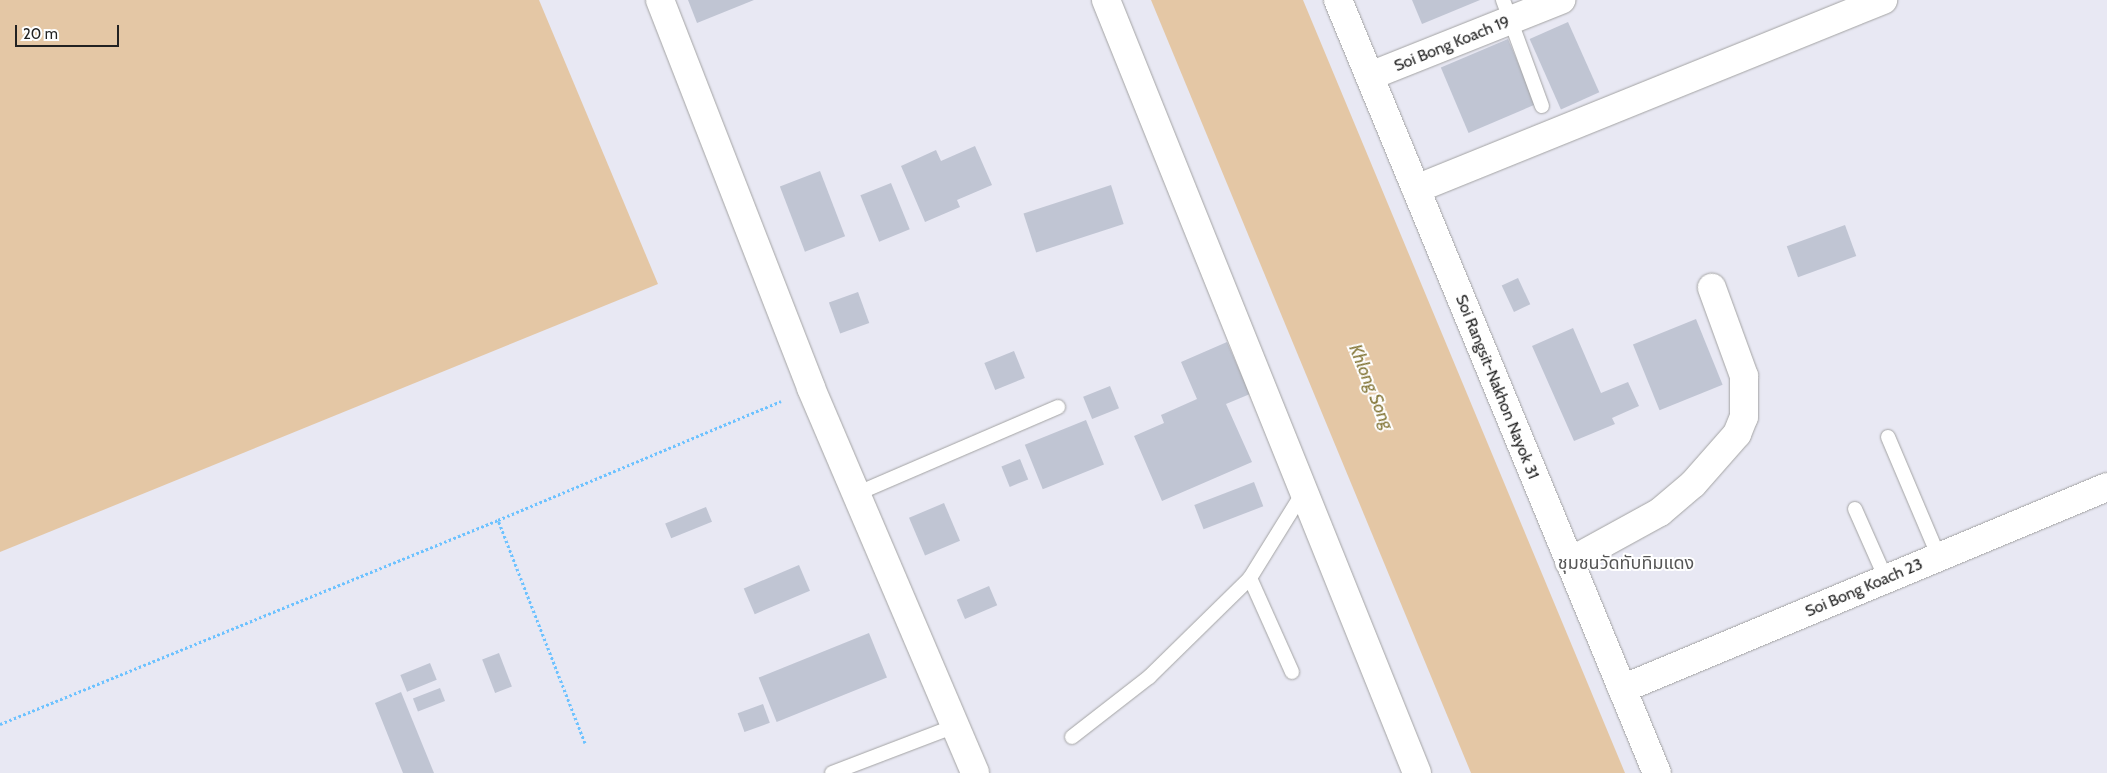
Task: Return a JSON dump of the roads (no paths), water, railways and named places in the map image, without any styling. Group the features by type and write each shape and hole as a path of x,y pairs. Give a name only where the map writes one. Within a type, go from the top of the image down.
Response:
{"street":[{"path":"660,0 811,388 975,773"},
{"path":"1106,0 1417,773"},
{"name":"Soi Rangsit-Nakhon Nayok 31","path":"1338,0 1657,773"},
{"name":"Soi Bong Koach 19","path":"1370,76 1507,10 1561,0"},
{"path":"1416,189 1883,0"},
{"path":"1570,562 1660,512 1693,484 1737,434 1745,404 1744,376 1712,288"},
{"name":"Soi Bong Koach 23","path":"1622,689 2107,487"}],"lane":[{"path":"1507,10 1542,106"},
{"path":"856,494 1058,407"},
{"path":"1888,437 1938,557"},
{"path":"1072,737 1149,677 1250,578 1304,492"},
{"path":"1855,509 1886,580"},
{"path":"1250,578 1292,672"},
{"path":"832,773 955,726"}],"water":[{"path":"0,0 539,0 658,284 0,552"},
{"name":"Khlong Song","path":"1151,0 1303,0 1625,773 1471,773"}],"district":[{"name":"ชุมชนวัดทับทิมแดง","path":"1626,563"}]}
